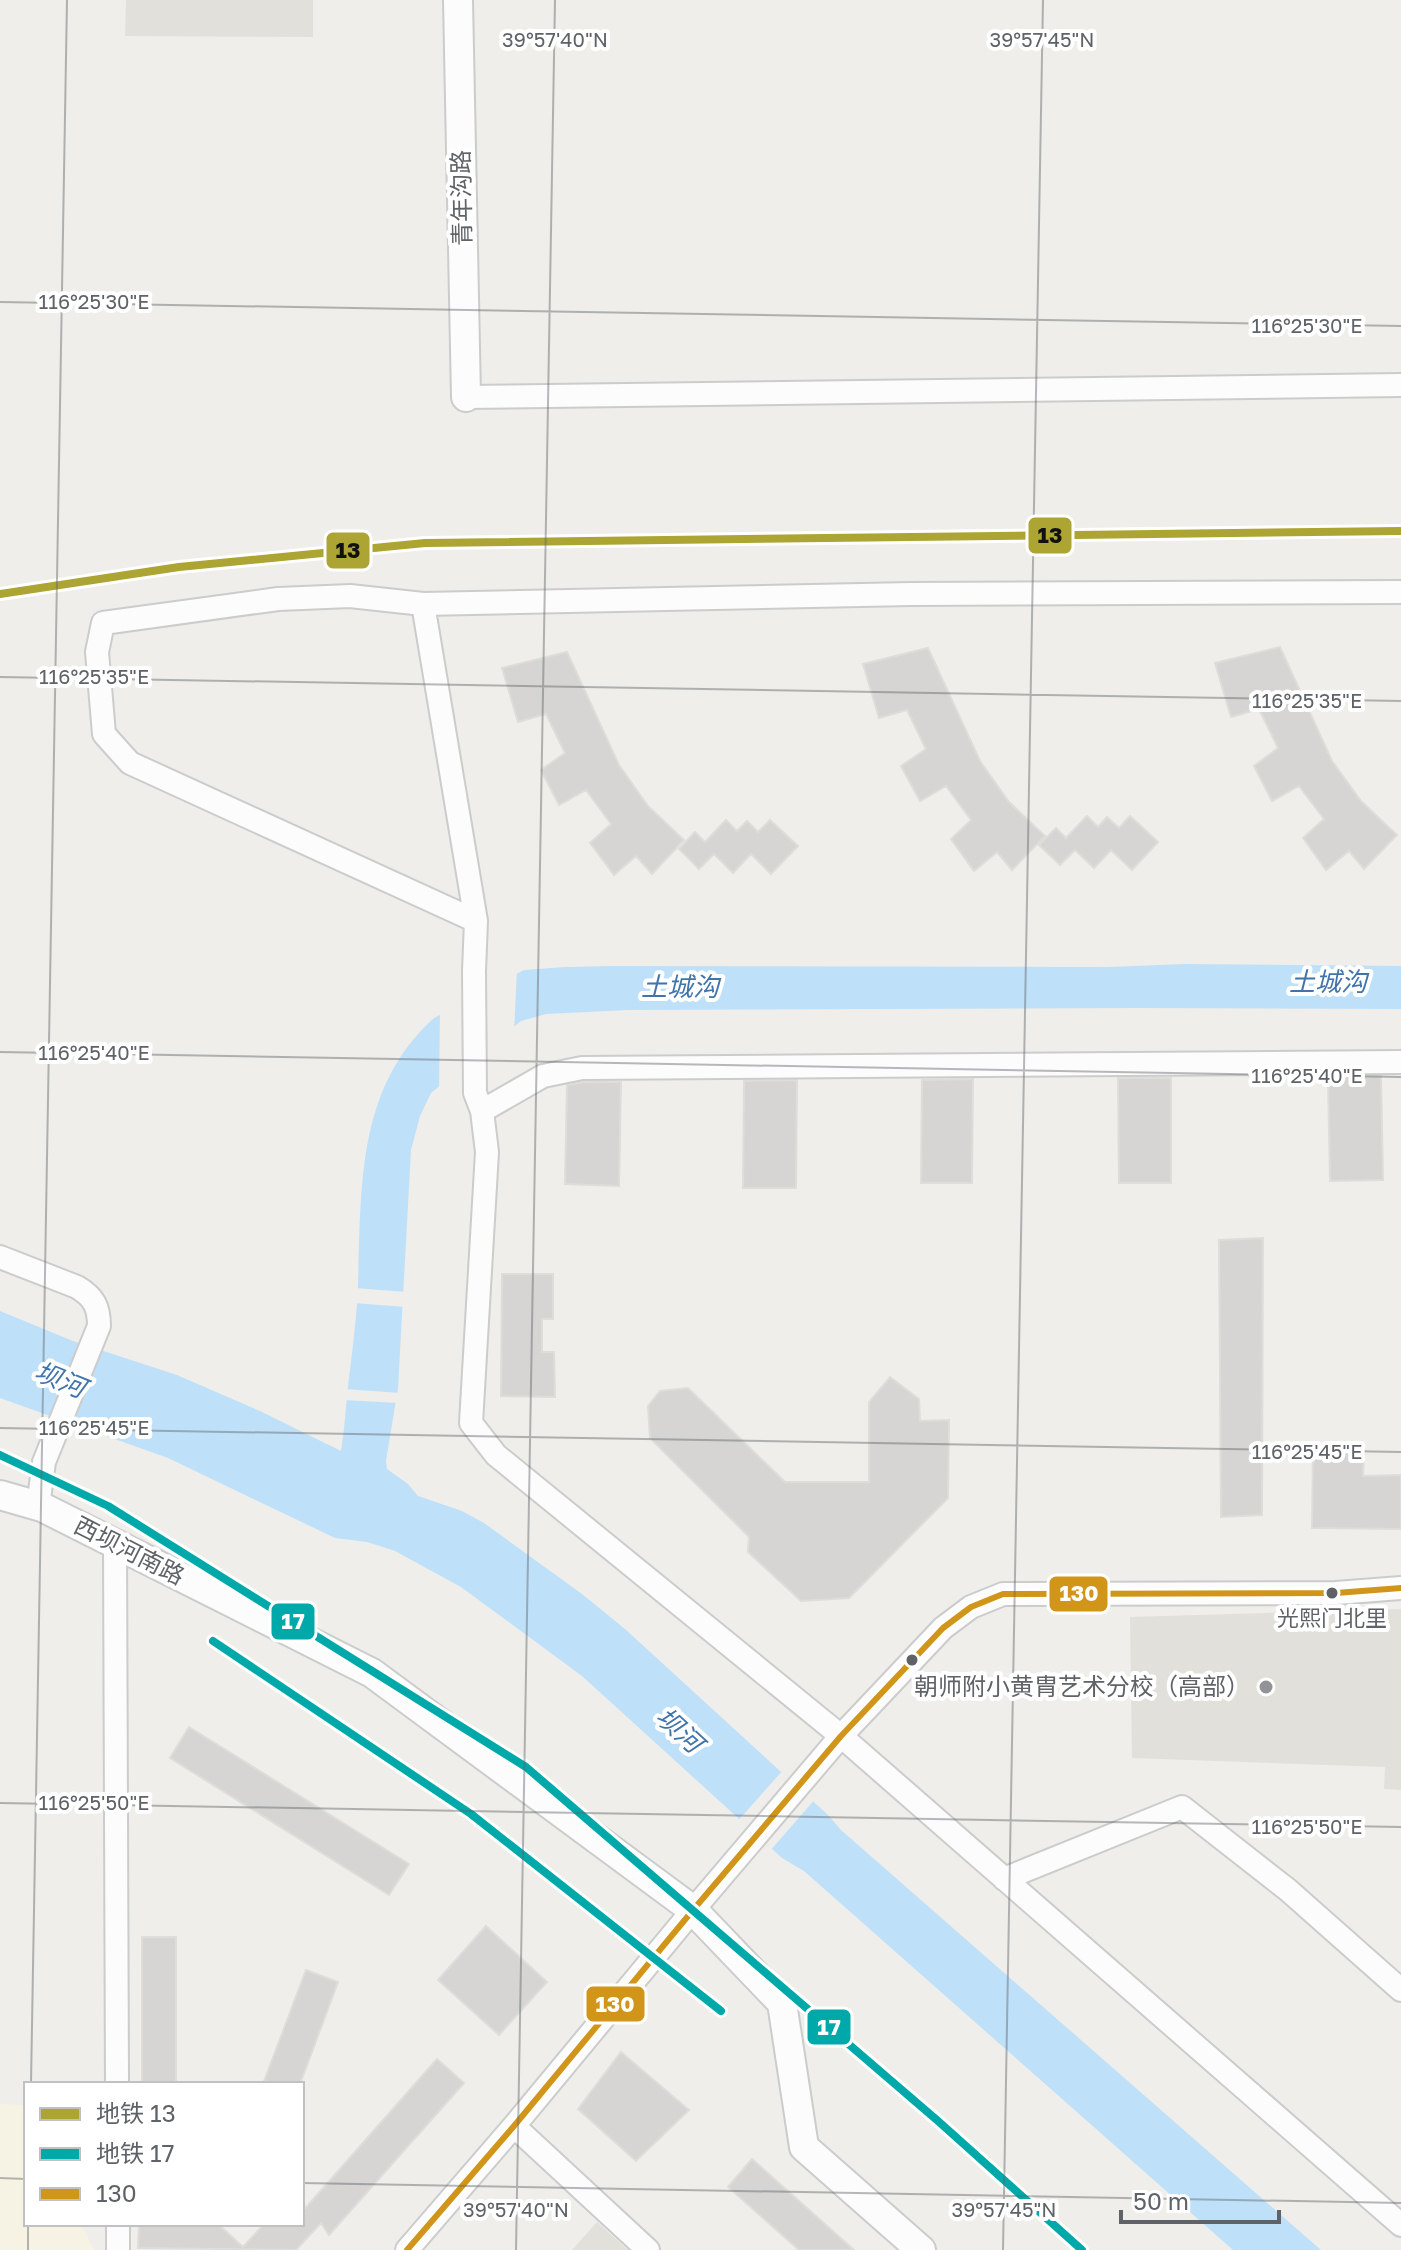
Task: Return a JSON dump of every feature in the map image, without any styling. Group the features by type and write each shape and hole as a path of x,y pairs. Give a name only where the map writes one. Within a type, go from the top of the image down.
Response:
{"street":[{"name":"青年沟路","path":"458,0 466,397"},
{"path":"466,397 1401,385"},
{"path":"476,921 130,763 104,734 97,652 103,623 278,599 350,596 423,604 895,594 1401,592"},
{"path":"423,604 476,921 474,971 479,1102 487,1152 471,1423 496,1455 834,1744 1004,1879 1401,2225"},
{"path":"479,1102 543,1076 582,1068 1401,1062"},
{"path":"0,1257 77,1287 87,1293 99,1308 99,1326 44,1462 38,1506"},
{"name":"西坝河南路","path":"0,1495 38,1506 372,1673 693,1910 782,2003 804,2147 921,2250"},
{"path":"115,1544 117,2082"},
{"path":"407,2250 834,1744 943,1628 971,1607 1003,1594 1336,1593 1401,1588"},
{"path":"1004,1879 1182,1807 1288,1890 1401,1990"},
{"path":"514,2126 648,2250"},
{"path":"118,2226 118,2250"}],"shaded area":[{"path":"126,0 313,0 313,37 125,36"},
{"name":"朝师附小黄胄艺术分校（高部）","path":"1401,1609 1401,1790 1384,1789 1385,1767 1132,1758 1130,1617"},
{"path":"0,2104 22,2105 24,2226 82,2226 94,2250 0,2250"},
{"path":"597,2222 628,2250 572,2250"}],"water":[{"path":"1185,964 1401,966 1401,1009 628,1010 546,1014 521,1021 431,1093 420,1116 411,1150 398,1388 386,1461 387,1469 408,1484 418,1496 462,1511 484,1523 625,1629 841,1830 1321,2250 1233,2250 804,1871 782,1858 582,1676 461,1587 395,1551 367,1542 335,1538 168,1458 0,1398 0,1311 73,1341 177,1375 341,1451 357,1305 366,1151 374,1115 387,1080 407,1048 434,1018 524,970 612,966 1109,967"}],"pier":[{"path":"517,970 514,1032 439,1091 440,1010"},
{"path":"354,1288 407,1292 406,1307 353,1303"},
{"path":"344,1389 401,1393 399,1403 343,1400"},
{"path":"784,1769 816,1798 769,1852 736,1823"}],"building":[{"path":"1280,647 1332,761 1361,801 1397,835 1364,869 1349,851 1326,870 1303,838 1324,819 1299,786 1272,801 1254,766 1278,748 1259,709 1231,717 1215,663"},
{"path":"928,648 980,761 1009,802 1045,836 1012,870 997,852 974,871 951,839 971,820 946,786 920,801 901,766 926,749 907,710 879,718 863,664"},
{"path":"567,652 619,765 648,806 684,840 652,874 636,856 614,875 590,843 611,824 586,790 559,805 541,770 565,753 546,714 518,722 502,668"},
{"path":"1087,816 1098,827 1107,817 1119,828 1130,816 1158,842 1132,870 1111,850 1094,868 1075,850 1060,865 1039,845 1056,828 1066,838"},
{"path":"726,820 737,831 747,821 758,832 770,820 798,846 771,874 751,854 733,873 714,854 699,869 679,849 695,832 705,842"},
{"path":"1381,1076 1383,1180 1330,1181 1328,1077"},
{"path":"1118,1078 1171,1078 1171,1183 1119,1183"},
{"path":"973,1079 972,1183 921,1183 922,1080"},
{"path":"797,1080 796,1188 743,1188 744,1081"},
{"path":"621,1082 619,1186 565,1184 567,1085"},
{"path":"1263,1238 1262,1515 1221,1517 1219,1240"},
{"path":"502,1274 553,1274 553,1319 542,1319 542,1352 554,1352 555,1397 501,1396"},
{"path":"890,1377 919,1399 920,1421 949,1420 948,1498 849,1598 801,1601 748,1552 749,1537 650,1438 648,1406 660,1391 688,1388 785,1482 869,1482 869,1402"},
{"path":"1313,1453 1364,1453 1363,1476 1401,1475 1401,1529 1312,1528"},
{"path":"189,1727 409,1864 389,1895 170,1758"},
{"path":"486,1926 547,1982 499,2035 438,1980"},
{"path":"142,1937 176,1937 176,2082 142,2082"},
{"path":"306,1970 338,1982 301,2082 264,2082"},
{"path":"621,2052 689,2110 636,2161 578,2109"},
{"path":"437,2059 464,2083 329,2235 321,2223 296,2250 138,2248 139,2226 220,2226 243,2247 262,2226 304,2226 304,2210"},
{"path":"752,2159 854,2250 799,2250 728,2187"}],"metro line":[{"name":"13","path":"0,594 179,567 425,543 1401,531"},
{"name":"17","path":"0,1455 108,1506 526,1767 938,2121 1082,2250"},
{"name":"17","path":"213,1641 471,1814 721,2011"}],"transit line":[{"name":"130","path":"407,2250 841,1736 943,1628 971,1607 1003,1594 1336,1593 1401,1588"}],"place":[{"name":"光熙门北里","path":"1332,1593"},
{"name":"朝师附小黄胄艺术分校（高部）","path":"1266,1687"}],"water label":[{"name":"土城沟","path":"1328,982"},
{"name":"土城沟","path":"680,987"},
{"name":"坝河","path":"60,1380"},
{"name":"坝河","path":"679,1730"}]}
